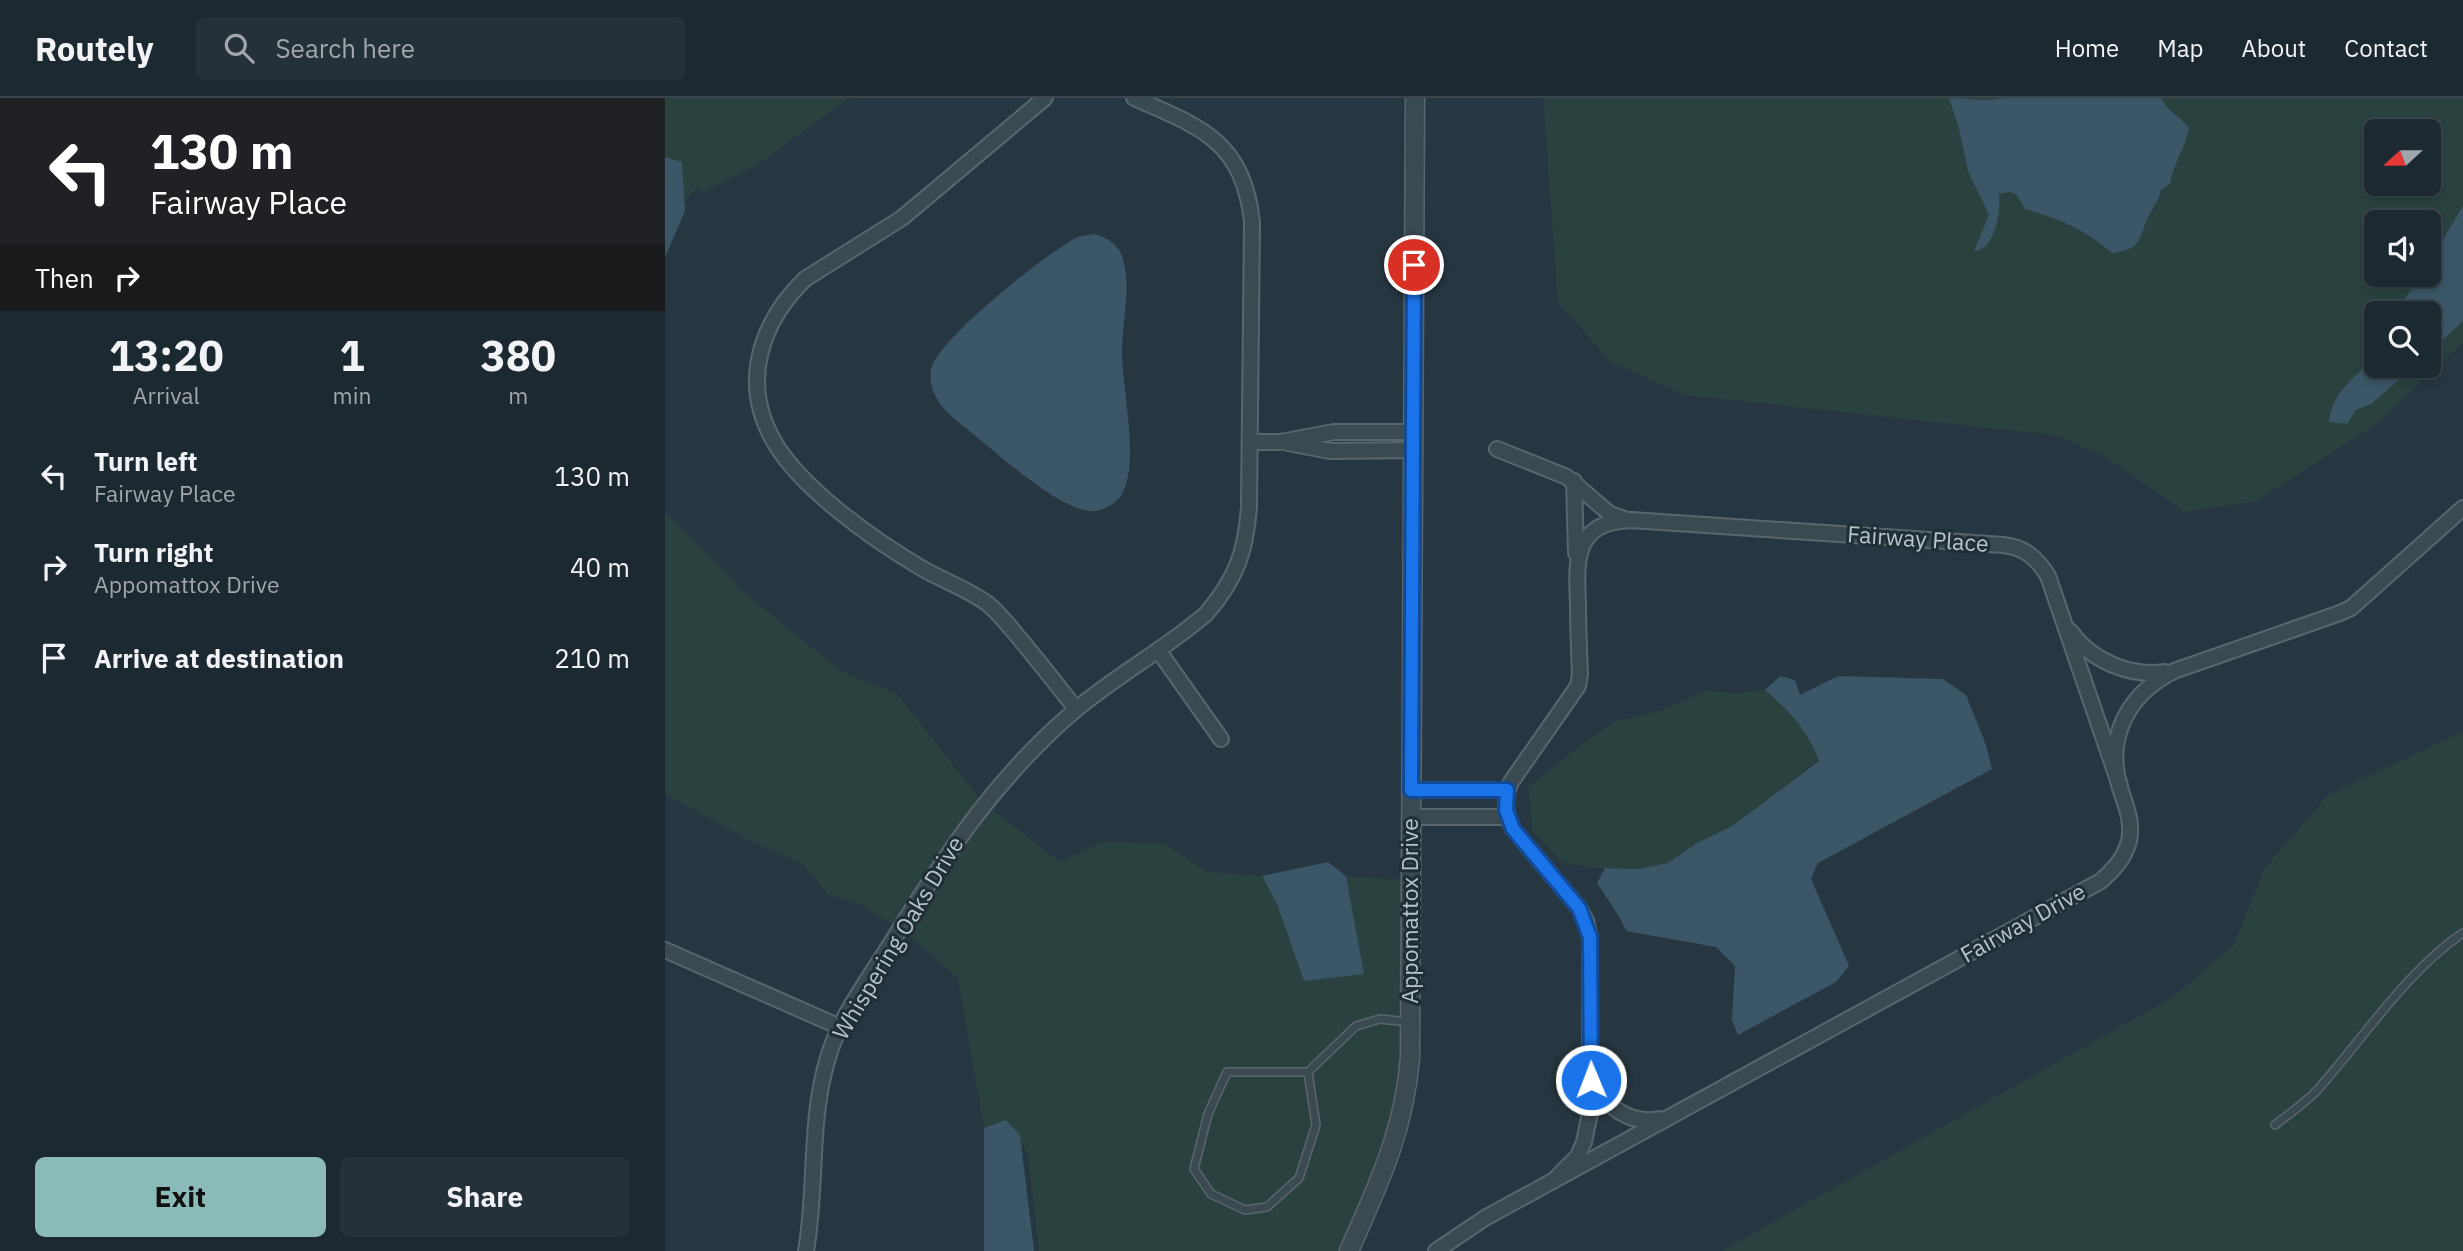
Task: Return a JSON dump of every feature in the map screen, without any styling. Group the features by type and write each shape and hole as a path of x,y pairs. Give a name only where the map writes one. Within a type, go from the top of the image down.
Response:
{"street":[{"path":"1045,98 902,218 812,275 792,291 773,316 763,342 758,364 758,388 760,405 772,439 796,470 843,513 880,541 922,569 975,595 994,609 1076,709"},
{"name":"Whispering Oaks Drive","path":"806,1251 819,1093 827,1060 840,1027 895,936 968,823 1024,759 1076,709 1206,614 1234,576 1242,555 1248,531 1250,442 1252,222 1246,188 1231,158 1213,137 1193,123 1134,98"},
{"name":"Appomattox Drive","path":"1349,1251 1381,1177 1403,1115 1407,1093 1410,1022 1415,98"},
{"path":"1250,442 1280,442 1330,451 1413,441"},
{"path":"1497,449 1556,471 1574,481 1610,514 1632,520"},
{"name":"Fairway Place","path":"1507,790 1578,686 1580,674 1574,481"},
{"name":"Fairway Drive","path":"1436,1251 1461,1232 2101,881 2125,854 2129,840 2129,811 2120,786 2115,758 2116,741 2129,709 2147,687 2174,671 2351,608 2463,508"},
{"name":"Fairway Place","path":"1576,564 1582,544 1594,531 1608,523 1632,520 2014,546 2032,556 2048,576 2120,786"},
{"path":"2060,612 2078,642 2098,657 2139,672 2174,671"},
{"path":"1158,650 1221,739"},
{"path":"1411,790 1507,790 1507,817 1513,829 1579,908 1586,921 1590,937 1590,1113 1584,1142 1571,1166 1553,1181"},
{"path":"1411,817 1507,817"},
{"path":"665,950 840,1027"},
{"path":"1591,1080 1605,1100 1624,1114 1645,1121 1671,1116"}],"lane":[{"path":"2275,1125 2319,1089 2407,985 2450,942 2463,933"},
{"path":"1308,1072 1315,1125 1299,1178 1267,1207 1245,1210 1211,1194 1194,1169 1208,1114 1227,1072 1308,1072 1356,1026 1380,1019 1410,1022"}],"green space":[{"path":"665,98 849,98 757,165 703,192 697,188 684,201 683,178 665,166"},
{"path":"1543,98 2463,98 2463,342 2441,363 2441,301 2364,301 2364,378 2425,378 2377,423 2257,501 2185,512 2104,456 2055,435 1685,395 1611,362 1558,302"},
{"path":"665,512 747,595 842,672 897,694 983,803 1060,862 1102,842 1163,843 1207,872 1262,876 1277,904 1304,981 1364,974 1346,876 1401,880 1398,1092 1389,1129 1339,1251 1039,1251 1028,1154 1011,1133 984,1127 958,978 905,932 859,904 829,895 803,864 749,840 665,794"},
{"path":"1765,690 1797,722 1819,760 1732,826 1697,843 1668,863 1638,869 1595,868 1562,862 1533,831 1528,787 1614,722 1656,712 1707,691 1737,693"},
{"path":"2463,732 2463,1251 1722,1251 2173,997 2233,946 2265,868 2328,795"}],"water":[{"path":"1949,98 2161,98 2189,128 2170,184 2161,190 2138,241 2129,249 2112,253 2071,226 2025,209 2017,195 2010,192 1999,194 1998,220 1992,237 1981,249 1974,251 1989,215 1968,171 1959,128"},
{"path":"665,157 682,162 685,211 665,257"},
{"path":"2463,206 2463,321 2441,342 2441,301 2403,301 2413,287 2441,287 2441,243"},
{"path":"1095,234 1114,244 1125,267 1122,352 1130,445 1130,464 1122,494 1111,505 1096,511 1083,510 1067,503 1014,468 949,414 937,399 931,381 931,370 937,357 951,339 993,299 1060,248 1079,237"},
{"path":"2364,366 2364,378 2401,378 2371,404 2356,410 2347,424 2329,422 2331,410 2341,391"},
{"path":"1780,676 1795,680 1800,695 1838,676 1943,679 1966,695 1986,745 1992,769 1818,863 1811,879 1849,966 1836,982 1738,1035 1732,1020 1735,966 1716,947 1626,931 1597,883 1605,868 1638,869 1668,863 1697,843 1732,826 1819,761 1797,722 1765,690"},
{"path":"1328,862 1346,876 1364,974 1304,981 1277,904 1262,876"},
{"path":"1006,1120 1020,1135 1034,1251 984,1251 984,1128"}],"route":[{"path":"1414,265 1411,790 1507,790 1507,817 1513,829 1579,908 1586,921 1590,937 1591,1080"}]}
